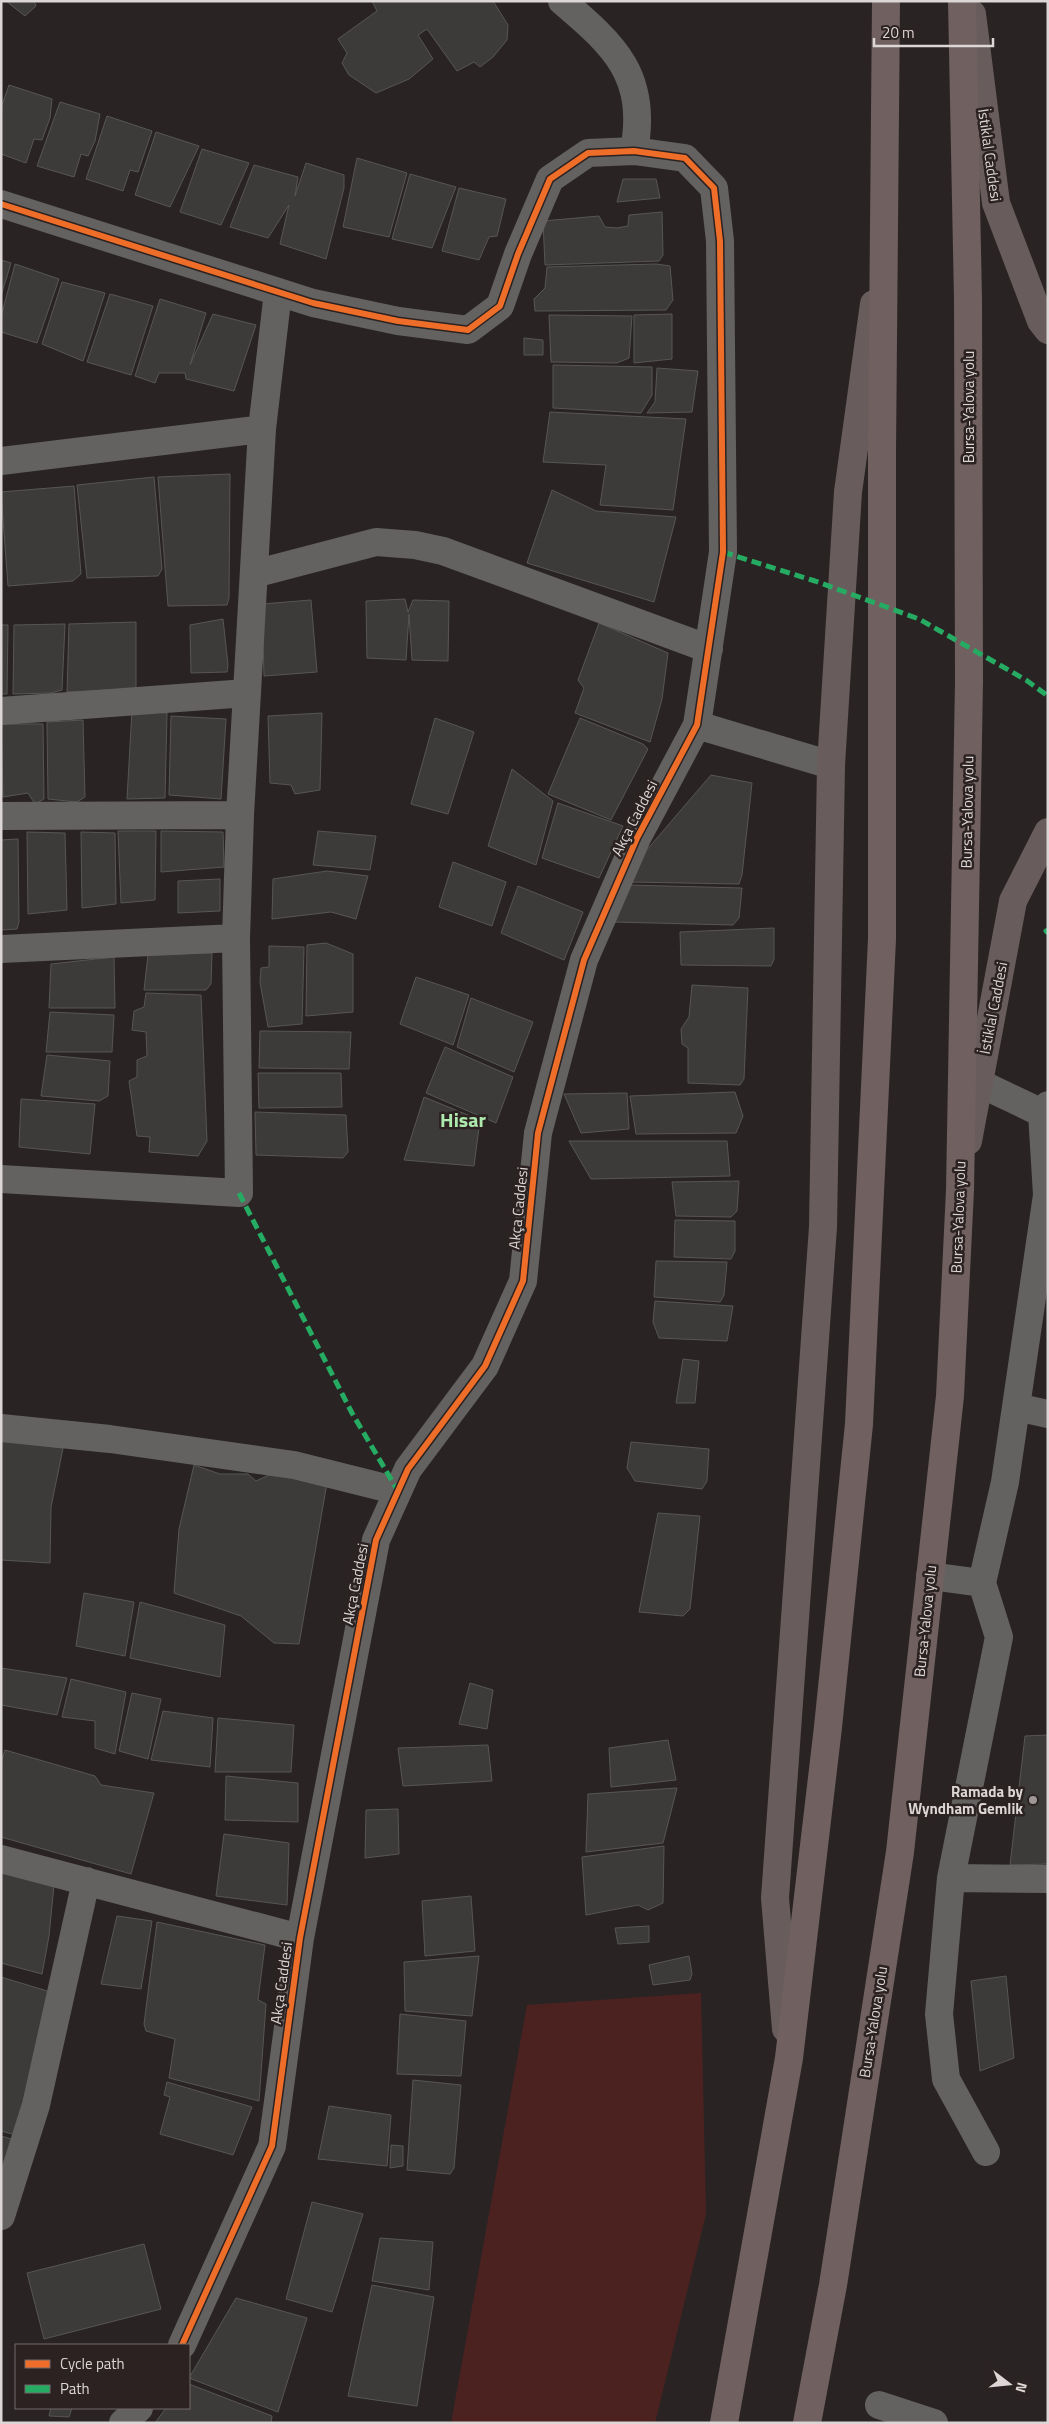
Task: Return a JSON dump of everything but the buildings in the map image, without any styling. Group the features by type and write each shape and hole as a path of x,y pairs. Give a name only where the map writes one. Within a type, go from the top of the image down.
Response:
{"highway":[{"path":"724,2423 789,2058 828,1727 859,1424 882,939 883,241 886,1"},
{"name":"Bursa-Yalova yolu","path":"807,2423 833,2285 900,1852 950,1396 960,1190 970,682 968,300 962,1"}],"main road":[{"name":"İstiklal Caddesi","path":"971,1 996,203 1041,321 1048,330"},
{"path":"789,2058 775,1898 822,1227 831,765 848,492 883,241"},
{"name":"İstiklal Caddesi","path":"960,1190 1014,901 1048,832"}],"street":[{"path":"562,1 598,32 615,50 627,71 634,91 637,111 638,132 634,151"},
{"name":"Akça Caddesi","path":"1,204 313,303 398,321 468,330 500,306 518,254 550,179 588,153 634,151 685,158 714,188 720,240 723,552 697,725 637,838 584,960 538,1133 523,1282 485,1366 408,1469 376,1540 300,1938 272,2146 182,2344"},
{"path":"1,1179 238,1193 236,938 240,815 262,429 278,292"},
{"path":"1,461 262,429"},
{"path":"254,574 376,542 415,545 442,551 709,649"},
{"path":"1,711 247,693"},
{"path":"697,725 831,765"},
{"path":"1,816 240,815"},
{"path":"1,949 236,938"},
{"path":"962,1060 979,1083 1045,1109 1047,1195 1005,1482 982,1583 999,1637 951,1878 939,2014 946,2079 986,2152"},
{"path":"1016,1407 1048,1414"},
{"path":"1,1428 110,1439 294,1465 398,1491"},
{"path":"930,1576 982,1583"},
{"path":"1,1859 300,1938"},
{"path":"951,1878 1048,1879"},
{"path":"1,2216 36,2104 86,1881"},
{"path":"879,2405 934,2423"},
{"path":"123,2423 138,2409"}],"shaded area":[{"path":"701,1993 706,2214 655,2423 451,2423 527,2005"}],"marked path":[{"path":"723,552 815,581 919,619 1026,680 1048,696"},
{"path":"1048,930 1046,931 1048,933"},
{"path":"239,1193 352,1413 398,1491"}],"cycle path":[{"path":"1,204 313,303 398,321 468,330 500,306 518,254 550,179 588,153 634,151 685,158 714,188 720,241 723,552 697,725 637,838 584,960 538,1133 523,1281 485,1366 408,1469 376,1540 300,1938 272,2146 182,2344"}],"place":[{"name":"Ramada by Wyndham Gemlik","path":"1033,1800"}],"district":[{"name":"Hisar","path":"463,1119"}]}
